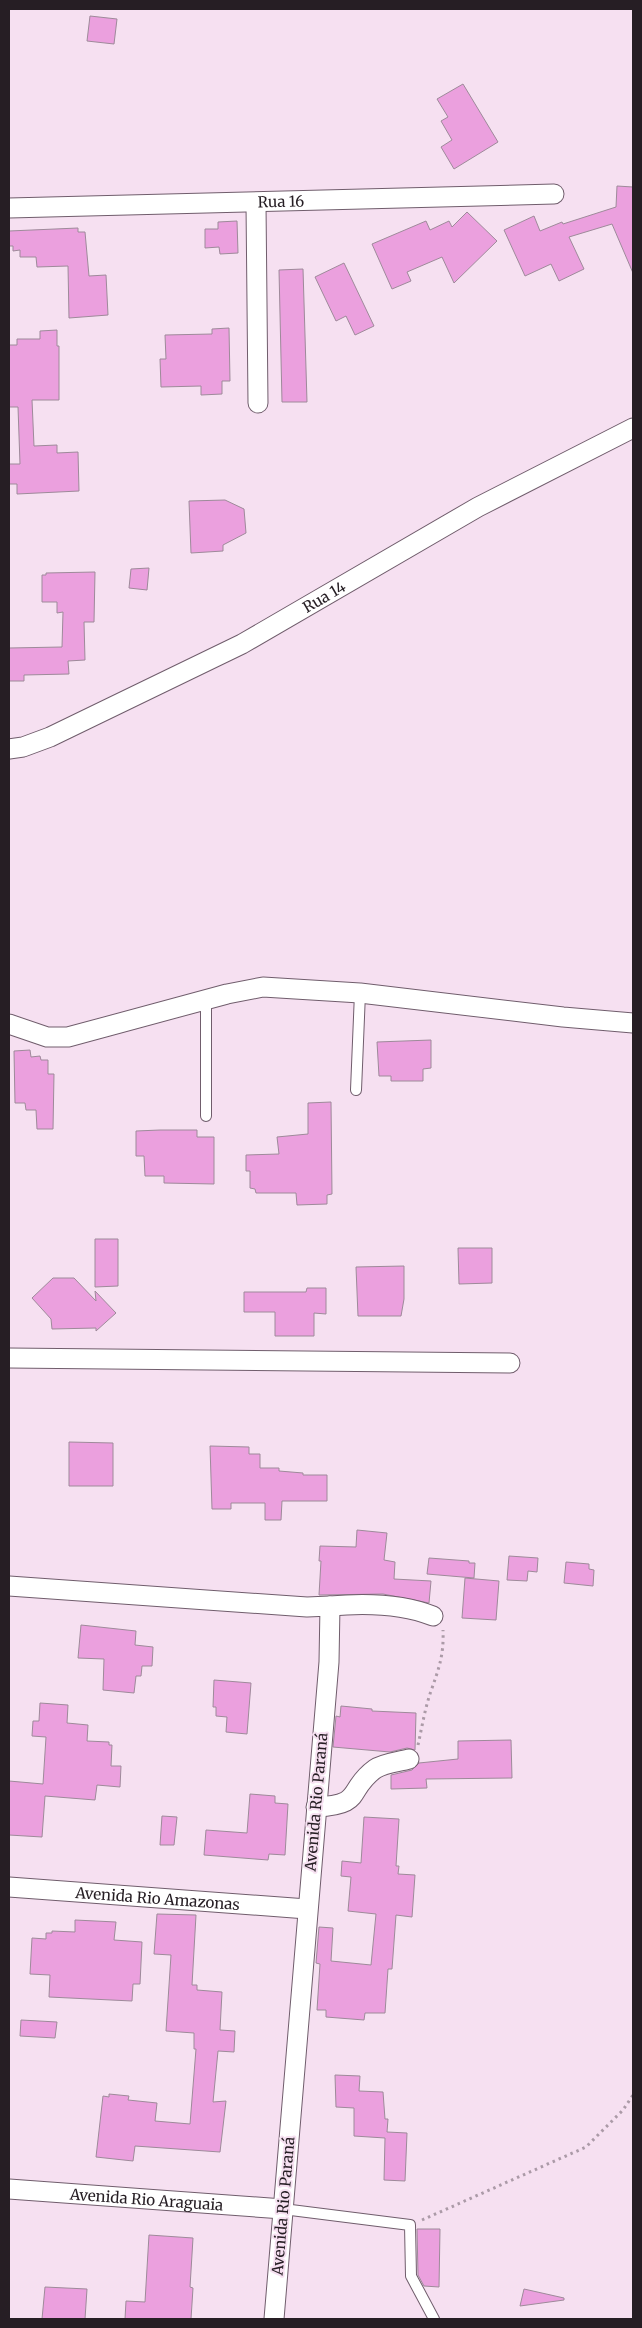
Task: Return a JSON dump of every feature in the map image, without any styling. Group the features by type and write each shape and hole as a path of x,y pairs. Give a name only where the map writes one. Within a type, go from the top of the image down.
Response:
{"street":[{"name":"Rua 16","path":"9,208 256,204 554,194"},
{"path":"256,204 258,403"},
{"name":"Rua 14","path":"9,749 22,747 50,737 242,644 478,507 633,428"},
{"path":"9,1024 46,1037 68,1038 206,1000 263,988 360,993 563,1018 633,1023"},
{"path":"9,1358 510,1363"},
{"path":"9,1586 307,1607 353,1604 416,1609 433,1616"},
{"name":"Avenida Rio Paraná","path":"274,2319 329,1662 330,1606"},
{"path":"316,1807 336,1806 347,1802 375,1769 409,1759"},
{"name":"Avenida Rio Amazonas","path":"9,1887 307,1909"},
{"name":"Avenida Rio Araguaia","path":"9,2189 283,2209"}],"lane":[{"path":"356,1090 360,993"},
{"path":"206,1000 206,1116"},
{"path":"283,2209 410,2225 411,2276 434,2319"}],"path":[{"path":"409,1759 417,1752 425,1711 440,1671 443,1629 433,1616"},
{"path":"410,2225 476,2198 511,2179 586,2147 624,2110 633,2095"}],"building":[{"path":"90,16 117,19 114,44 87,41"},
{"path":"463,84 498,142 454,169 441,147 452,140 441,121 448,117 437,99"},
{"path":"617,186 633,187 633,273 612,224 569,237 584,269 559,281 551,264 525,276 504,230 534,216 540,231 562,222 563,224 616,207"},
{"path":"467,212 497,241 454,283 442,257 407,272 411,281 392,289 372,244 426,221 430,230 449,221 452,227"},
{"path":"237,221 238,253 220,254 219,247 205,248 205,229 218,229 218,222"},
{"path":"78,228 78,232 85,232 89,276 106,275 108,315 69,318 68,266 37,267 36,257 20,257 20,250 13,251 13,246 9,246 9,231"},
{"path":"344,263 374,326 355,335 346,316 336,321 315,277"},
{"path":"303,269 307,402 282,402 279,270"},
{"path":"229,328 230,381 222,381 222,394 201,395 201,386 161,387 160,359 166,359 165,335 212,334 212,329"},
{"path":"57,330 57,346 59,346 59,400 32,400 34,446 57,445 57,453 78,452 79,491 17,494 17,484 9,484 9,464 20,464 18,407 9,407 9,345 17,345 17,339 40,339 40,331"},
{"path":"225,500 244,509 246,533 223,545 223,551 191,553 189,501"},
{"path":"149,568 147,590 129,588 131,569"},
{"path":"95,572 94,622 84,622 85,660 68,661 69,674 24,675 24,681 9,681 9,648 62,647 63,612 57,613 57,602 42,602 42,575 46,575 46,573"},
{"path":"431,1040 431,1068 423,1069 423,1081 391,1081 391,1076 379,1076 377,1042"},
{"path":"30,1050 31,1057 40,1056 41,1060 48,1060 48,1074 54,1074 53,1129 37,1129 36,1110 26,1110 25,1103 15,1103 14,1051"},
{"path":"331,1102 332,1194 327,1195 327,1204 297,1205 296,1193 256,1193 255,1189 250,1188 250,1171 246,1171 246,1155 279,1154 277,1137 308,1134 308,1103"},
{"path":"197,1130 197,1137 214,1137 214,1184 164,1183 164,1176 145,1176 144,1156 136,1156 136,1131"},
{"path":"95,1239 118,1239 118,1286 95,1287"},
{"path":"458,1248 492,1248 492,1283 459,1284"},
{"path":"404,1266 404,1299 401,1316 358,1316 356,1267"},
{"path":"53,1278 74,1278 96,1301 95,1291 116,1313 96,1331 96,1328 52,1329 51,1319 32,1298"},
{"path":"307,1288 326,1288 326,1314 314,1313 314,1336 275,1336 275,1312 244,1312 244,1292 306,1292"},
{"path":"69,1442 113,1443 113,1486 69,1486"},
{"path":"210,1446 249,1447 249,1454 260,1454 260,1468 279,1468 279,1471 303,1473 303,1475 327,1475 327,1501 282,1501 281,1520 265,1520 265,1503 231,1503 231,1509 212,1509"},
{"path":"357,1530 387,1533 384,1560 395,1562 394,1579 431,1581 429,1603 383,1594 319,1595 320,1546 356,1547"},
{"path":"509,1556 538,1558 537,1572 528,1571 527,1581 507,1580"},
{"path":"429,1558 475,1563 474,1578 427,1574"},
{"path":"566,1562 589,1564 589,1569 594,1570 593,1586 564,1583"},
{"path":"465,1578 499,1581 496,1620 462,1618"},
{"path":"81,1625 136,1631 135,1645 153,1647 152,1666 142,1666 141,1676 136,1676 134,1693 103,1690 104,1659 78,1658"},
{"path":"214,1680 251,1683 247,1734 226,1732 227,1717 216,1716 216,1707 213,1707"},
{"path":"40,1703 68,1705 67,1723 88,1725 87,1741 109,1742 109,1745 112,1745 111,1766 121,1766 120,1787 97,1785 95,1800 45,1796 42,1837 9,1835 9,1781 43,1784 46,1737 32,1736 33,1721 39,1721"},
{"path":"341,1706 372,1709 372,1711 416,1713 415,1750 407,1748 390,1752 333,1747 336,1716 340,1717"},
{"path":"511,1740 512,1778 426,1779 427,1788 391,1789 391,1775 412,1770 419,1763 458,1759 458,1741"},
{"path":"250,1794 275,1796 275,1803 288,1804 285,1855 269,1854 268,1860 204,1855 206,1830 247,1833"},
{"path":"162,1816 177,1817 174,1845 160,1845"},
{"path":"364,1817 399,1819 396,1866 399,1866 398,1874 415,1875 412,1917 396,1915 392,1969 388,1969 385,2013 365,2013 364,2020 326,2017 326,2010 317,2010 320,1964 316,1963 319,1927 333,1928 331,1961 371,1965 376,1914 348,1911 351,1877 341,1876 342,1861 361,1863"},
{"path":"157,1914 196,1915 192,1985 197,1985 197,1990 222,1992 220,2030 235,2031 234,2052 218,2051 213,2102 226,2101 220,2152 135,2146 133,2161 96,2157 103,2096 109,2097 109,2094 129,2096 128,2100 157,2103 155,2121 190,2124 196,2049 194,2049 194,2033 166,2031 171,1955 154,1954"},
{"path":"75,1920 116,1922 114,1940 142,1942 140,1984 133,1984 132,2001 49,1997 50,1975 30,1974 32,1938 46,1939 46,1933 52,1933 52,1931 75,1932"},
{"path":"21,2020 57,2022 55,2038 20,2036"},
{"path":"335,2075 360,2076 359,2091 383,2092 385,2119 388,2119 387,2132 407,2133 405,2181 384,2180 385,2138 354,2136 354,2108 336,2107"},
{"path":"417,2229 440,2229 439,2287 424,2286 418,2275"},
{"path":"149,2235 193,2238 190,2287 193,2288 191,2319 125,2319 126,2301 145,2302"},
{"path":"45,2287 87,2289 85,2319 42,2319"},
{"path":"524,2289 564,2298 564,2300 520,2306"}]}
